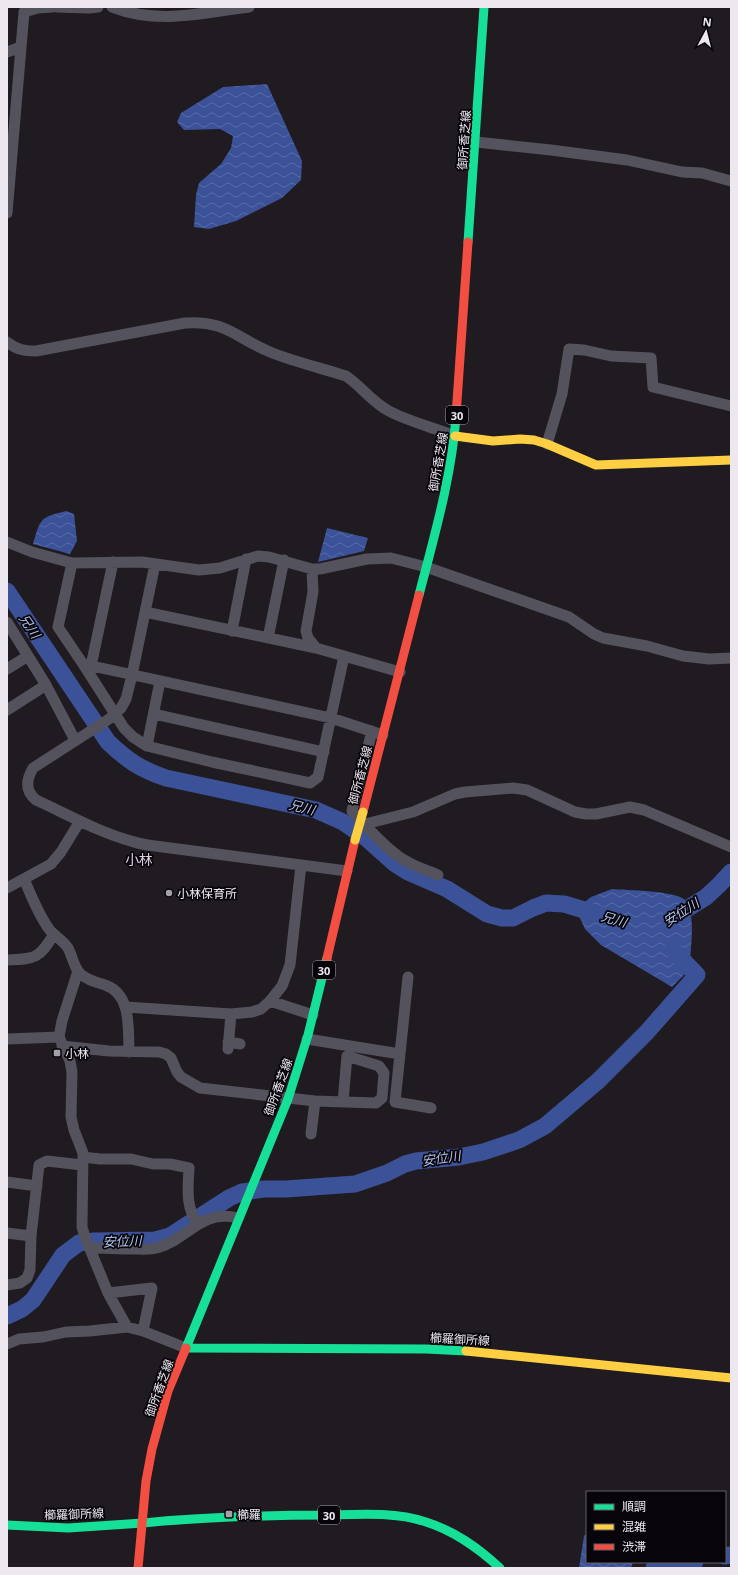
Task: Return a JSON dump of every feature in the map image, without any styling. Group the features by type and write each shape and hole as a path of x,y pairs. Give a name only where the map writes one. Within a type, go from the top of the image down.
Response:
{"main road":[{"name":"御所香芝線","path":"138,1568 146,1481 152,1449 168,1391 253,1181 288,1099 299,1068 347,871 439,518 455,436 484,7"},
{"path":"455,436 494,441 520,439 534,440 596,465 731,460"},
{"name":"櫛羅御所線","path":"186,1348 426,1349 475,1351 731,1378"},
{"name":"30","path":"143,1523 231,1516 398,1515 417,1518 433,1523 458,1535 485,1553 500,1568"},
{"name":"櫛羅御所線","path":"7,1525 68,1528 143,1523"}],"street":[{"path":"7,213 8,183 24,12 38,8 52,7"},
{"path":"56,7 98,7"},
{"path":"112,7 126,12 150,17 171,17 249,7"},
{"path":"7,52 21,47"},
{"path":"476,142 627,160 682,172 702,173 731,181"},
{"path":"7,342 14,348 25,351 36,351 185,323 199,322 215,324 228,329 270,352 346,376 367,395 389,411 455,436"},
{"path":"547,444 562,394 568,349 584,350 611,356 651,358 653,387 731,406"},
{"path":"7,542 32,552 72,563 142,562 199,570 211,570 258,556 284,560 312,569 329,569 367,559 390,558 426,567 569,617 594,634 603,638 647,646 683,656 709,659 731,658"},
{"path":"232,631 246,559"},
{"path":"268,638 284,560"},
{"path":"87,665 113,562"},
{"path":"72,563 58,628 87,665 112,718 133,737 147,746 310,783 318,777 344,656"},
{"path":"155,564 126,699 121,708 112,718 33,768 29,775 28,789 31,796 36,800 80,821 131,842 347,871"},
{"path":"312,569 313,592 306,631 308,638 316,648"},
{"path":"145,612 316,648 400,672"},
{"path":"7,622 46,685 75,740"},
{"path":"7,669 28,656"},
{"path":"87,665 331,718 383,735"},
{"path":"147,746 160,681"},
{"path":"7,710 46,685"},
{"path":"154,714 324,752"},
{"path":"372,731 352,811 402,859 438,875"},
{"path":"365,824 413,812 455,794 520,788 575,812 586,814 596,814 630,807 644,810 731,847"},
{"path":"7,888 51,864 57,859 80,821"},
{"path":"126,1007 231,1014 252,1012 261,1009 270,1002 282,986 290,966 301,865"},
{"path":"24,879 44,922 68,949 78,971 86,978 107,985 122,998 126,1007 129,1052"},
{"path":"7,960 27,960 37,956 44,950 54,934"},
{"path":"78,971 62,1020 60,1042 70,1061 72,1072 71,1117 74,1130 83,1153 81,1215 85,1237 108,1293 127,1327"},
{"path":"408,977 395,1102 431,1108"},
{"path":"270,1002 313,1015"},
{"path":"231,1014 228,1046 240,1044"},
{"path":"7,1039 60,1042 129,1052 166,1054 171,1058 181,1078 200,1088 314,1101 342,1102 376,1103 382,1098 384,1072 379,1066 347,1056 342,1102"},
{"path":"307,1039 400,1054"},
{"path":"311,1134 314,1101"},
{"path":"7,1285 20,1283 27,1278 30,1270 31,1236 40,1165 46,1161 131,1159 153,1164 170,1164 189,1168 189,1205 196,1220"},
{"path":"7,1182 37,1186"},
{"path":"90,1248 156,1248 168,1244 196,1220 217,1216 238,1218"},
{"path":"7,1233 31,1236"},
{"path":"108,1293 152,1288 143,1331"},
{"path":"7,1344 20,1339 43,1337 66,1332 127,1327 143,1331 186,1348"}],"water":[{"path":"267,84 302,161 301,180 282,198 236,221 209,229 194,227 196,195 199,183 221,164 231,148 233,136 220,129 184,130 177,122 181,113 223,87"},
{"path":"66,511 74,514 77,541 70,554 33,544 38,528 46,517"},
{"path":"327,528 368,538 364,551 318,562"},
{"path":"612,889 662,893 680,897 685,900 689,907 692,924 689,970 672,987 601,945 585,929 579,916 581,905 591,897"},
{"path":"586,1534 586,1563 633,1563 631,1568 579,1568 584,1536"}],"waterway":[{"name":"兄川","path":"7,591 108,742 141,768 166,778 316,810 343,822 366,838 394,863 408,872 447,889 487,914 502,918 513,918 546,903 564,904 601,915"},
{"name":"安位川","path":"669,920 706,897 731,872"},
{"name":"安位川","path":"7,1316 22,1309 33,1300 63,1255 79,1243 94,1241 155,1240 170,1236 229,1198 242,1192 264,1189 286,1189 355,1184 416,1161 459,1157 483,1152 519,1140 545,1126 598,1081 647,1032 697,975 673,950"},
{"path":"726,1556 731,1555"},
{"path":"654,1568 678,1566 691,1563"}],"traffic: fast":[{"path":"468,242 484,7"},
{"path":"419,595 436,529 451,461 456,416"},
{"path":"186,1348 288,1099 308,1035 327,958"},
{"path":"186,1348 426,1349 466,1351"},
{"path":"143,1523 260,1516 391,1515 415,1519 447,1530 475,1547 500,1568"},
{"path":"7,1525 68,1528 143,1523"}],"traffic: slow":[{"path":"455,436 493,441 520,439 534,440 596,465 731,460"},
{"path":"355,840 363,812"},
{"path":"466,1351 731,1378"}],"traffic: jam":[{"path":"456,416 468,242"},
{"path":"363,812 419,595"},
{"path":"327,958 355,840"},
{"path":"138,1568 146,1481 152,1449 168,1391 186,1348"}],"place":[{"name":"小林保育所","path":"169,893"},
{"name":"小林","path":"57,1053"},
{"name":"櫛羅","path":"229,1514"}],"district":[{"name":"小林","path":"139,859"}]}
